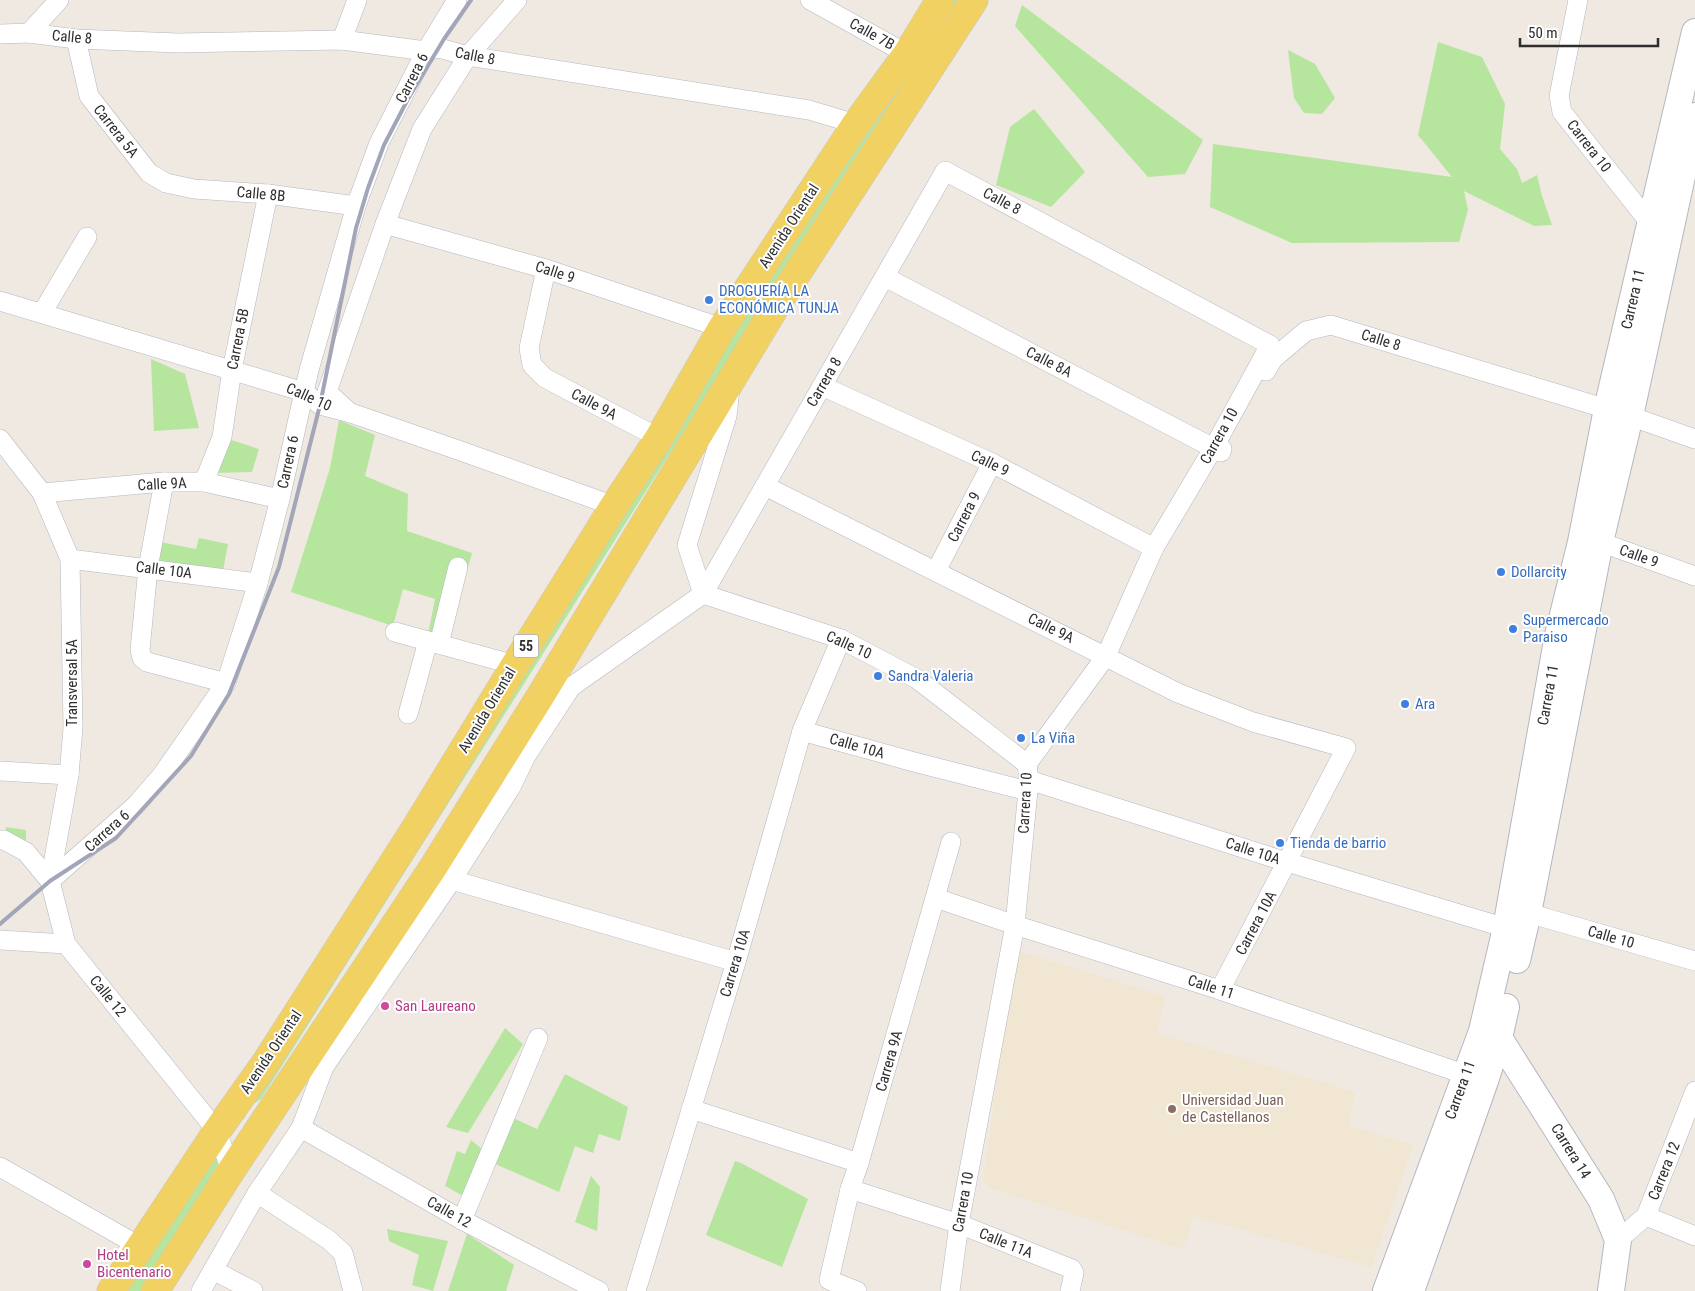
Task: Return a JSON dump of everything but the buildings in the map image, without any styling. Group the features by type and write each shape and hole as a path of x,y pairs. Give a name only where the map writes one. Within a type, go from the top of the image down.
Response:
{"main road":[{"name":"Avenida Oriental","path":"114,1286 217,1131 266,1062 379,886 614,506 659,438 722,328 856,124 907,54 940,0"},
{"name":"55","path":"156,1291 231,1171 442,875 541,695 731,379 974,0"},
{"name":"Carrera 11","path":"1619,412 1650,223 1695,32"},
{"name":"Carrera 11","path":"1411,1291 1528,913 1591,542 1619,412 1695,116"},
{"name":"Carrera 11","path":"1490,1034 1506,928 1558,635 1591,542"},
{"name":"Carrera 14","path":"1490,1034 1601,1199 1618,1240"},
{"name":"Carrera 11","path":"1386,1291 1476,1078"},
{"path":"1611,1291 1618,1240"}],"street":[{"path":"29,33 59,0"},
{"path":"342,40 357,0"},
{"name":"Carrera 6","path":"50,881 136,805 162,775 226,683 258,583 280,499 304,392 356,206 379,143 426,51 457,0"},
{"path":"351,413 327,392 385,224 422,129 468,56 516,0"},
{"name":"Calle 7B","path":"810,0 907,54"},
{"name":"Carrera 10","path":"1578,0 1559,96 1562,112 1650,223"},
{"name":"Calle 8","path":"0,34 29,33 76,38 178,43 342,40 426,51 438,48 468,56 809,110 856,124"},
{"name":"Carrera 5A","path":"76,38 88,96 149,173 166,183"},
{"name":"Calle 8","path":"945,171 1270,345"},
{"name":"Carrera 8","path":"541,695 571,687 703,594 945,171"},
{"name":"Calle 8B","path":"166,183 194,189 268,194 356,206"},
{"name":"Carrera 5B","path":"204,482 222,437 232,370 268,194"},
{"name":"Calle 9","path":"385,224 546,269 722,328"},
{"path":"42,312 87,237"},
{"name":"Calle 9A","path":"546,269 530,348 532,365 545,378 659,438"},
{"name":"Calle 8A","path":"885,277 1214,447"},
{"name":"Calle 10","path":"0,301 42,312 304,392 320,405 351,413 614,506"},
{"name":"Calle 8","path":"1214,447 1221,452 1273,359 1306,331 1330,325 1619,412 1695,440"},
{"name":"Carrera 10","path":"950,1291 959,1224 1015,925 1028,778 1106,656 1154,548 1214,447 1270,345"},
{"path":"703,594 687,545 727,416 731,379"},
{"name":"Calle 9","path":"822,386 992,463 1154,548"},
{"name":"Transversal 5A","path":"0,439 42,493 70,559 73,728 69,775 50,881 66,944"},
{"name":"Carrera 9","path":"936,571 992,463"},
{"path":"164,482 148,568 140,650 142,658 148,662 226,683"},
{"name":"Calle 9A","path":"42,493 164,482 204,482 280,499"},
{"name":"Calle 9A","path":"765,486 1178,693 1253,722 1346,748"},
{"name":"Calle 9","path":"1591,542 1695,576"},
{"name":"Calle 10A","path":"70,559 258,583"},
{"path":"408,714 434,643 458,567"},
{"name":"Calle 10","path":"703,594 841,639 917,679 1028,778"},
{"path":"395,632 514,665"},
{"name":"Carrera 10A","path":"636,1291 736,962 802,731 841,639"},
{"path":"201,1291 257,1193 302,1128 324,1067 442,875 511,787 526,756 571,687"},
{"name":"Calle 10A","path":"802,731 914,762 1028,778 1288,862 1506,928"},
{"name":"Carrera 10A","path":"1220,990 1346,748"},
{"path":"0,771 69,775"},
{"path":"0,840 4,840 26,852 50,881"},
{"name":"Carrera 9A","path":"857,1291 829,1280 850,1189 951,842"},
{"path":"442,875 736,962"},
{"name":"Calle 11","path":"936,898 1220,990 1476,1078"},
{"name":"Calle 10","path":"1528,913 1695,961"},
{"path":"0,940 66,944"},
{"name":"Calle 12","path":"66,944 217,1131 231,1171"},
{"path":"462,1220 538,1038"},
{"name":"Carrera 12","path":"1618,1240 1646,1216 1695,1091"},
{"path":"691,1109 859,1163"},
{"name":"Calle 12","path":"302,1128 462,1220 599,1291"},
{"path":"0,1166 132,1242 133,1244 110,1276 114,1286"},
{"name":"Calle 11A","path":"850,1189 959,1224 1072,1269 1072,1282"},
{"path":"257,1193 329,1240 343,1253 353,1291"},
{"path":"1646,1216 1695,1236"},
{"path":"213,1270 253,1291"}],"shaded area":[{"name":"Universidad Juan de Castellanos","path":"1014,950 1165,996 1157,1033 1355,1092 1349,1126 1413,1145 1371,1267 1194,1216 1183,1249 993,1189 983,1183"}],"green space":[{"path":"939,0 957,0 261,1099 250,1106 244,1119 234,1114"},
{"path":"1022,5 1203,140 1185,174 1148,177 1015,26"},
{"path":"1438,42 1482,57 1505,104 1500,149 1517,169 1522,183 1537,175 1552,225 1534,226 1464,191 1468,210 1459,242 1292,243 1210,207 1213,144 1452,177 1418,135"},
{"path":"1288,50 1315,64 1335,98 1322,114 1304,113 1294,98"},
{"path":"1034,109 1085,172 1051,207 996,185 1010,127"},
{"path":"151,359 185,374 199,428 154,431"},
{"path":"339,420 375,435 365,476 408,494 407,531 472,553 447,642 428,634 435,599 403,589 393,626 291,592 330,468"},
{"path":"222,437 259,449 252,472 211,473"},
{"path":"199,538 228,544 221,581 150,567 155,541 196,549"},
{"path":"6,827 26,830 26,847 5,837"},
{"path":"505,1028 523,1044 468,1133 446,1127"},
{"path":"565,1074 628,1107 620,1141 599,1134 593,1153 575,1146 559,1192 491,1162 513,1118 537,1129"},
{"path":"471,1140 488,1154 467,1198 445,1186 457,1151 465,1154"},
{"path":"217,1151 223,1156 143,1291 126,1291"},
{"path":"735,1161 808,1199 782,1267 706,1235"},
{"path":"591,1176 600,1187 597,1231 575,1222"},
{"path":"387,1229 448,1241 433,1291 412,1285 419,1255 389,1241"},
{"path":"467,1234 514,1265 506,1291 448,1291"}],"railway":[{"path":"0,924 50,881 116,838 191,756 229,694 279,567 320,405 356,228 368,188 384,145 408,99 444,39 471,0"}],"place":[{"name":"DROGUERÍA LA ECONÓMICA TUNJA","path":"709,300"},
{"name":"Dollarcity","path":"1501,572"},
{"name":"Supermercado Paraiso","path":"1513,629"},
{"name":"Sandra Valeria","path":"878,676"},
{"name":"Ara","path":"1405,704"},
{"name":"La Viña","path":"1021,738"},
{"name":"Tienda de barrio","path":"1280,843"},
{"name":"San Laureano","path":"385,1006"},
{"name":"Universidad Juan de Castellanos","path":"1172,1109"},
{"name":"Hotel Bicentenario","path":"87,1264"}]}
